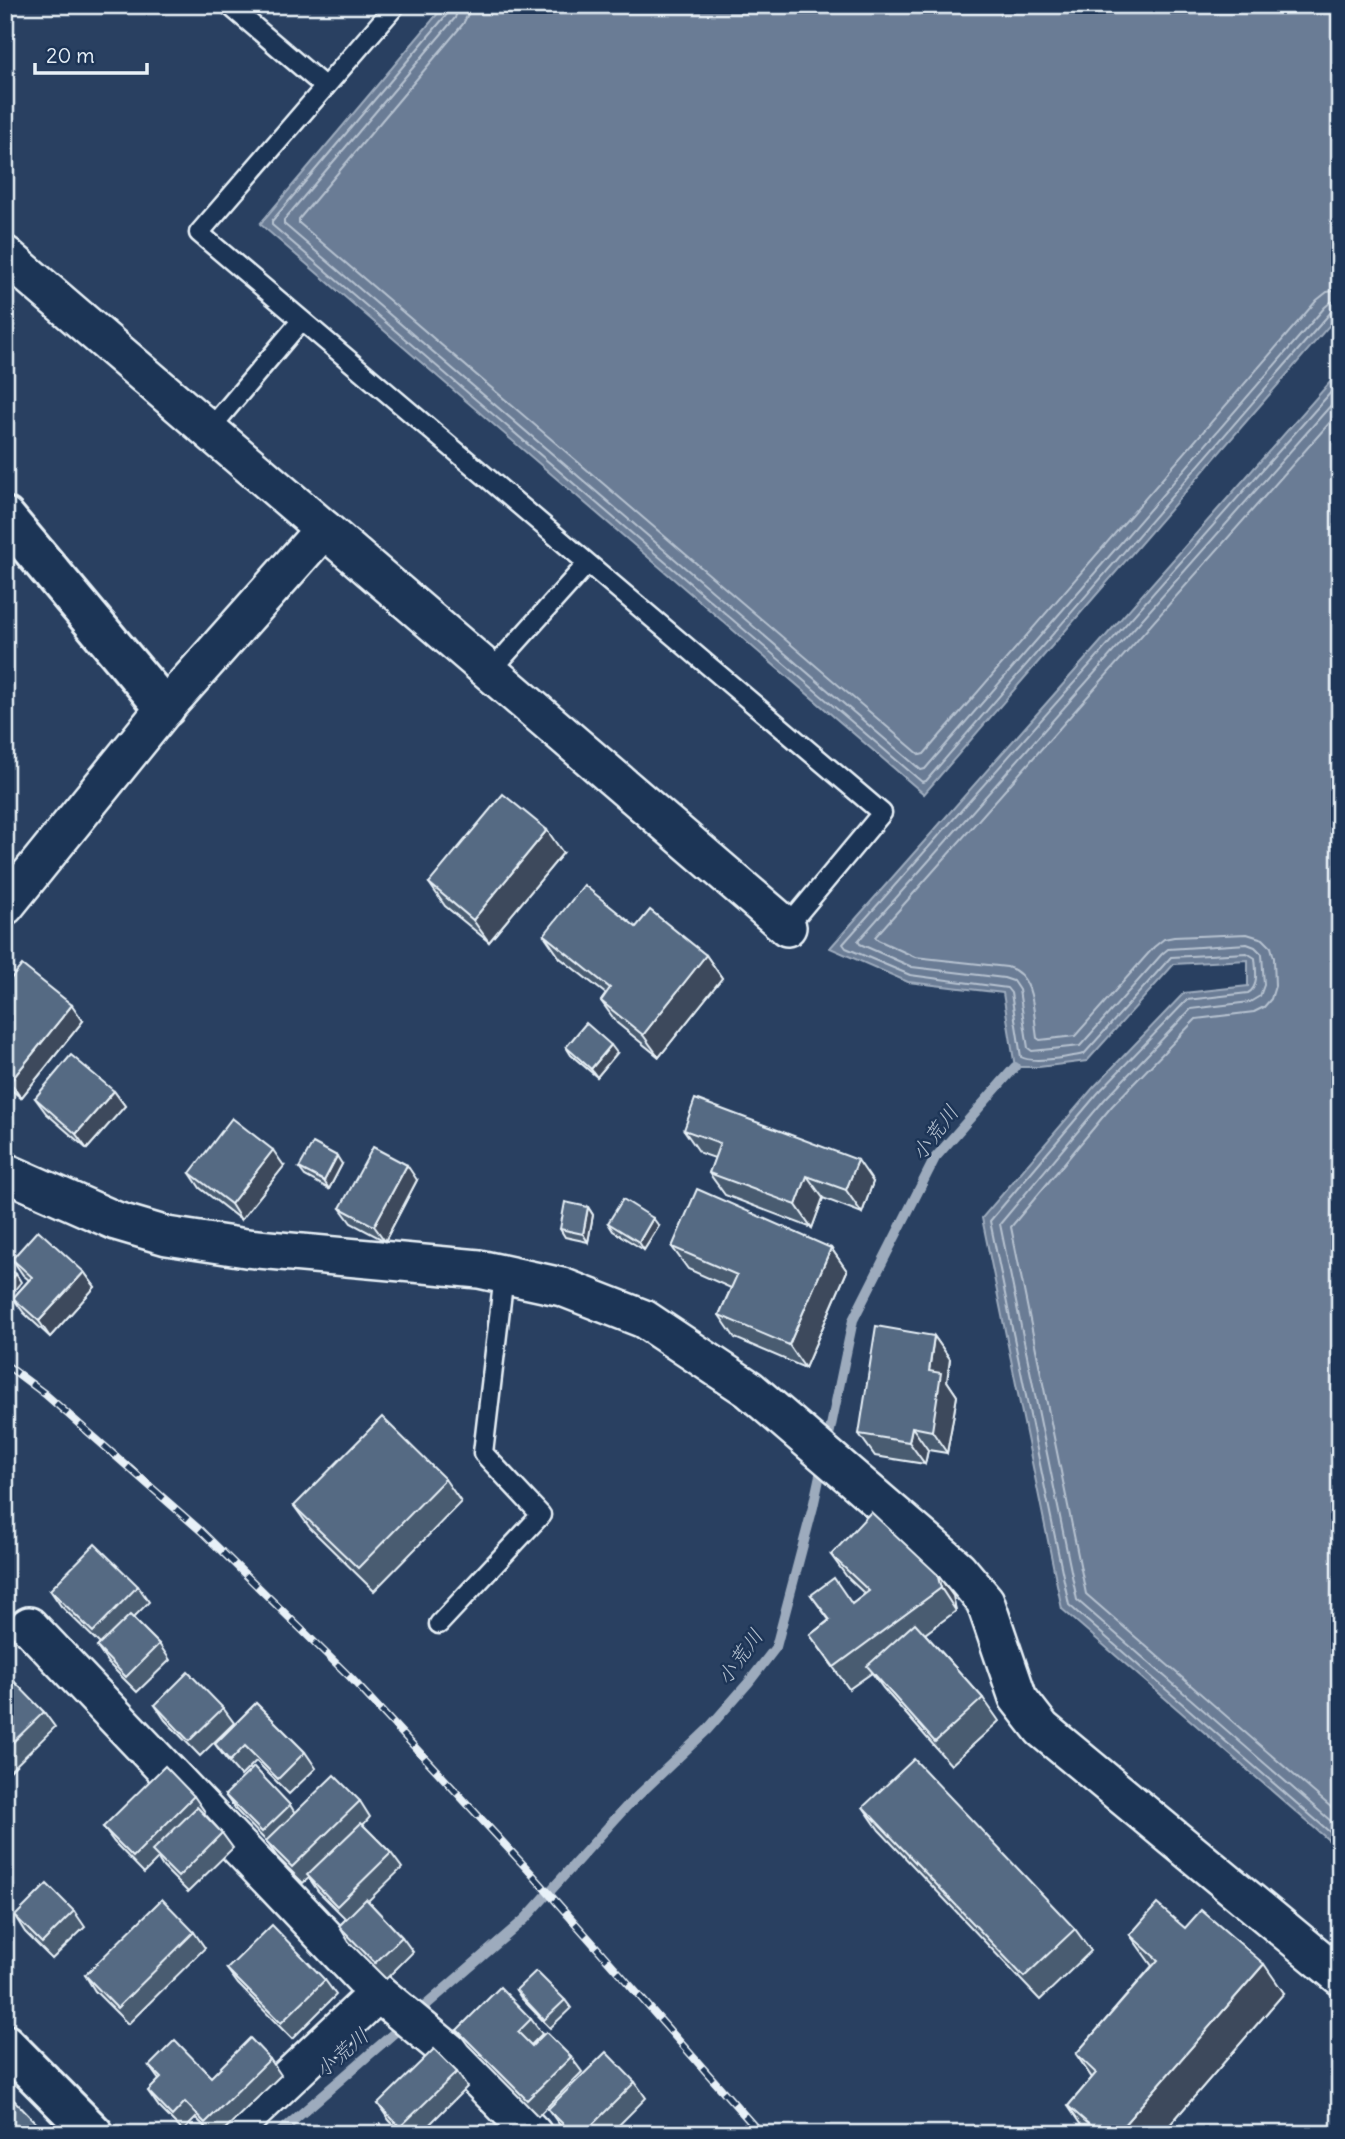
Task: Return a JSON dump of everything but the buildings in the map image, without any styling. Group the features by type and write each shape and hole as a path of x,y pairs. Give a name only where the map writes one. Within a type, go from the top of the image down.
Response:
{"main road":[{"path":"5,517 165,708"},
{"path":"5,2044 94,2134"}],"street":[{"path":"5,255 787,927"},
{"path":"5,906 165,708 324,529"},
{"path":"5,1172 116,1221 167,1236 246,1248 479,1269 562,1287 644,1319 749,1389 958,1569 985,1601 1018,1698 1042,1729 1340,1976"},
{"path":"29,1626 379,1993 465,2065 533,2134"},
{"path":"229,2134 379,1993"}],"lane":[{"path":"229,5 326,87"},
{"path":"396,5 199,233 882,813 787,927"},
{"path":"209,430 301,321"},
{"path":"491,672 587,564"},
{"path":"439,1624 541,1515 483,1453 504,1275"}],"water":[{"path":"445,5 1340,5 1340,313 924,794 260,224"},
{"path":"1340,371 1340,1850 1062,1609 982,1218 1093,1088 1184,993 1248,986 1248,960 1174,964 1087,1061 1015,1067 1003,993 908,982 830,948"}],"waterway":[{"name":"小荒川","path":"827,1445 853,1320 935,1158 1015,1067"},
{"name":"小荒川","path":"278,2134 525,1919 626,1807 707,1730 749,1682 776,1647 823,1461"}],"railway":[{"path":"5,1364 45,1394 201,1531 351,1678 531,1873 761,2134"}]}
